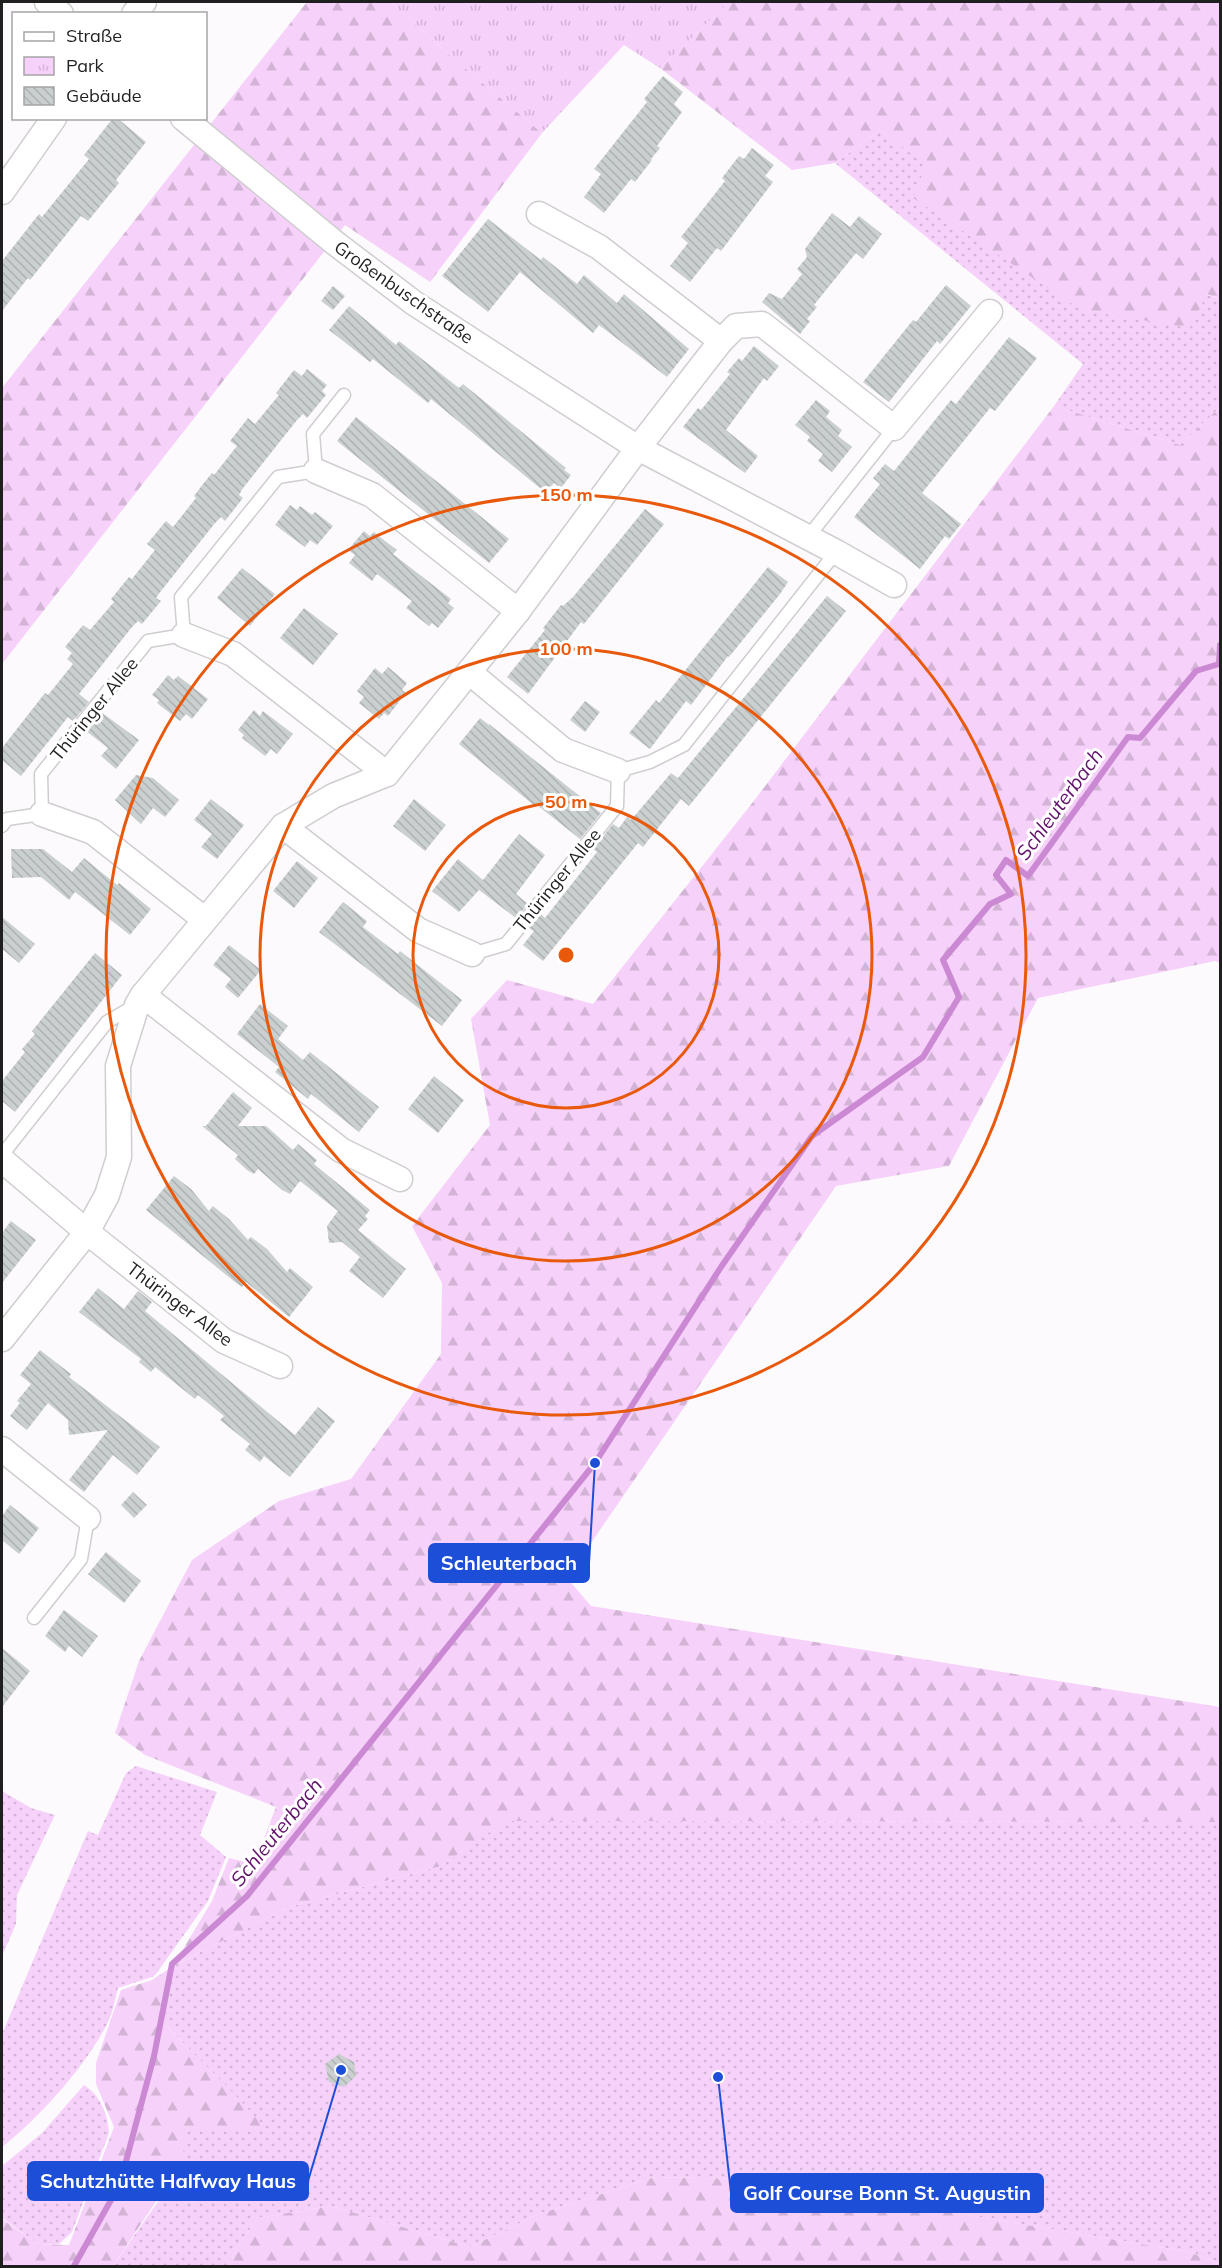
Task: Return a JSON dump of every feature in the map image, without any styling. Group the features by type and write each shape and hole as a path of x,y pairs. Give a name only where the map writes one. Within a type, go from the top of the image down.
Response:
{"street":[{"path":"47,2 59,12"},
{"path":"2,192 53,120"},
{"name":"Großenbuschstraße","path":"185,120 335,243 414,303 638,448 894,585"},
{"path":"538,214 599,247 721,341"},
{"path":"2,1339 87,1232 107,1195 119,1156 118,1066 140,1000 204,919 283,826 333,796 387,774 518,611 638,448 721,341 736,326 762,324 894,428 990,312"},
{"path":"316,471 372,495 518,611"},
{"path":"184,635 233,654 387,774"},
{"path":"469,672 563,750 618,771"},
{"path":"42,814 93,832 204,919"},
{"name":"Thüringer Allee","path":"283,826 418,930 472,954"},
{"path":"140,1000 342,1150 400,1179"},
{"name":"Thüringer Allee","path":"2,1160 87,1232 224,1341 280,1366"},
{"path":"2,1449 88,1518"}],"lane":[{"path":"184,635 181,597 278,477 316,471 313,434 344,394"},
{"path":"808,537 894,428"},
{"path":"618,771 650,762 684,745 836,552"},
{"name":"Thüringer Allee","path":"42,814 41,774 148,641 184,635"},
{"name":"Thüringer Allee","path":"472,954 506,944 617,806 618,771"},
{"path":"2,826 7,819 42,814"},
{"path":"2,1155 107,1022 140,1000"},
{"path":"34,1618 81,1559 88,1518"}],"green space":[{"path":"307,2 391,2 542,133 430,282 345,225 2,664 2,388"},
{"path":"391,2 726,2 725,6 660,68 624,45 542,133"},
{"path":"726,2 1220,2 1220,299 1207,294 1190,328 1081,310 913,198 926,165 880,130 835,163 792,170 660,68 725,6"},
{"path":"880,130 927,165 914,199 1220,299 1220,407 1180,445 1054,406 1083,364 835,163"},
{"path":"1054,406 1180,445 1220,407 1220,963 1215,961 1038,998 949,1166 836,1186 567,1578 591,1606 1220,1707 1220,1822 506,1821 441,1866 289,1907 173,1966 212,1901 229,1858 254,1864 276,1807 145,1755 115,1733 139,1661 192,1560 279,1501 351,1479 441,1354 442,1283 412,1226 490,1125 471,1019 507,980 593,1004 753,802"},
{"path":"136,1766 217,1792 200,1835 226,1857 208,1901 156,1974 118,1988 109,2020 87,2057 46,2106 2,2147 2,2034 88,1831 98,1835 126,1773"},
{"path":"2,1791 31,1808 55,1815 17,1895 16,1924 2,1956"},
{"path":"505,1821 1220,1822 1220,2264 1189,2252 751,2179 655,2177 539,2214 470,2247 331,2206 257,2218 226,2266 113,2266 162,2196 206,2204 177,2165 188,2129 264,2129 159,2017 173,1966 289,1907 441,1866"},
{"path":"173,1966 159,2017 265,2129 188,2129 181,2164 223,2180 210,2206 161,2194 113,2266 2,2266 2,2219 38,2244 69,2245 114,2127 96,2084 96,2063 121,1990 152,1980"},
{"path":"84,2085 95,2094 102,2106 109,2133 72,2232 59,2244 38,2244 2,2218 2,2166 42,2133"},
{"path":"655,2177 751,2179 1189,2252 1220,2264 1220,2266 226,2266 257,2218 331,2206 470,2247 539,2214"}],"building":[{"path":"663,76 683,92 674,104 682,112 657,146 660,148 652,160 635,182 631,179 604,213 584,197 601,174 594,169 647,102 644,99"},
{"path":"111,120 119,120 146,142 116,180 119,183 88,221 81,216 2,311 2,261 39,214 42,217 89,159 84,155"},
{"path":"752,148 774,165 765,176 773,182 721,251 717,248 690,282 670,266 688,243 681,237 725,181 722,178 739,156 744,159"},
{"path":"832,213 850,227 859,216 882,234 863,259 856,253 814,305 817,307 807,319 810,321 800,334 762,302 769,293 782,299 802,274 797,269 807,257 805,249"},
{"path":"488,219 541,260 543,257 577,284 584,275 617,303 624,294 689,349 667,377 599,325 593,333 520,272 488,312 442,276"},
{"path":"946,285 971,306 940,344 937,341 889,402 863,382 913,320 916,322"},
{"path":"333,286 345,296 333,310 321,301"},
{"path":"349,306 396,345 399,341 459,388 463,384 566,468 564,470 571,475 561,488 554,483 546,493 431,399 428,403 373,359 370,362 329,330"},
{"path":"1009,337 1037,358 995,411 990,408 922,493 961,524 949,539 945,536 920,569 854,517 880,484 873,478 885,464 894,471 951,400 956,404"},
{"path":"754,346 779,366 767,381 764,378 726,430 758,456 745,473 683,427 698,408 701,410 730,374 727,372 739,358 742,361"},
{"path":"307,369 327,385 322,391 326,395 307,418 303,414 297,420 243,488 239,495 243,498 225,521 221,517 215,523 156,598 161,601 142,624 138,621 132,627 79,694 89,702 73,721 68,717 21,776 2,760 2,748 45,693 48,695 73,664 67,659 72,653 65,647 83,625 90,630 114,602 111,599 129,577 132,579 155,550 147,544 166,521 173,527 196,498 194,496 203,484 212,473 214,475 237,446 230,441 248,418 255,424 279,395 276,393 294,370 302,376"},
{"path":"816,400 830,411 826,417 842,430 838,436 852,447 832,472 818,461 823,454 807,441 810,437 795,425"},
{"path":"356,417 509,539 489,563 337,441"},
{"path":"290,505 297,510 300,506 312,515 315,512 333,526 317,545 310,540 305,547 275,525"},
{"path":"645,509 664,524 584,624 581,622 528,694 507,677 545,630 543,628 561,605 563,606 573,597"},
{"path":"364,531 370,536 374,532 397,550 393,554 451,599 448,603 454,608 438,628 432,623 429,626 406,608 412,601 377,574 372,581 349,563 355,555 348,550"},
{"path":"768,567 788,582 691,705 686,701 650,749 629,733 656,700 659,703"},
{"path":"242,568 275,594 250,626 217,598"},
{"path":"827,596 846,611 689,806 681,799 643,847 638,843 543,961 523,945 534,931 529,928 541,914 545,918 597,852 593,849 613,824 619,828 627,817 631,820 671,773 678,778"},
{"path":"304,608 338,634 313,665 280,638"},
{"path":"388,667 407,683 402,690 406,693 388,716 384,713 379,719 359,703 364,697 357,691 375,668 382,674"},
{"path":"168,675 174,680 178,676 208,699 192,719 186,714 180,721 157,703 159,700 152,695"},
{"path":"585,701 600,712 585,732 570,720"},
{"path":"254,710 260,716 263,711 293,734 277,754 271,749 265,756 242,738 244,735 238,730"},
{"path":"101,712 139,740 116,769 101,756 108,748 86,731"},
{"path":"480,718 601,813 580,839 537,805 536,807 459,744"},
{"path":"136,775 153,778 179,800 165,817 153,808 141,824 115,800"},
{"path":"211,799 244,825 217,859 201,847 212,834 194,820"},
{"path":"414,799 446,825 425,851 393,826"},
{"path":"519,834 545,855 516,894 528,904 516,918 479,890 459,912 432,891 458,859 483,880"},
{"path":"11,849 43,849 72,872 84,858 151,909 130,935 75,892 69,900 41,877 12,878"},
{"path":"297,861 318,878 294,908 273,891"},
{"path":"343,902 367,921 363,927 398,954 400,951 462,1000 442,1026 319,932"},
{"path":"2,917 35,944 19,963 2,949"},
{"path":"229,945 261,970 238,998 225,987 231,979 213,965"},
{"path":"95,953 122,975 15,1112 2,1101 2,1081 25,1052 22,1049 35,1034 32,1031"},
{"path":"260,1004 288,1026 278,1039 303,1060 310,1052 379,1107 359,1132 311,1094 308,1099 275,1072 279,1067 237,1034"},
{"path":"434,1076 464,1100 438,1133 408,1109"},
{"path":"233,1092 252,1108 238,1126 266,1126 293,1150 298,1144 317,1160 314,1164 370,1210 365,1216 368,1219 358,1230 406,1269 383,1298 349,1271 360,1257 342,1242 329,1243 327,1226 338,1211 300,1181 290,1194 258,1169 254,1174 247,1170 235,1159 238,1155 202,1126 206,1126"},
{"path":"174,1176 191,1189 209,1211 213,1206 229,1219 248,1240 251,1237 267,1249 287,1272 290,1268 313,1287 289,1317 246,1282 242,1287 235,1282 146,1210"},
{"path":"11,1221 36,1240 2,1283 2,1233"},
{"path":"98,1288 124,1309 138,1291 152,1302 145,1311 295,1435 318,1407 335,1421 290,1477 264,1456 260,1462 245,1450 250,1444 220,1420 224,1416 198,1395 195,1399 155,1367 151,1372 139,1362 141,1359 79,1312"},
{"path":"40,1350 71,1374 69,1377 160,1447 137,1475 113,1455 84,1492 69,1480 108,1430 69,1435 68,1420 48,1403 27,1430 10,1416 20,1403 17,1401 31,1384 20,1375"},
{"path":"133,1492 147,1505 134,1518 121,1505"},
{"path":"10,1505 39,1528 19,1554 2,1540 2,1516"},
{"path":"106,1552 141,1581 124,1603 88,1574"},
{"path":"64,1610 98,1636 82,1657 69,1646 65,1652 45,1636"},
{"path":"2,1648 30,1671 2,1707"},
{"path":"339,2054 354,2062 356,2076 344,2087 329,2082 325,2064"}],"waterway":[{"name":"Schleuterbach","path":"74,2266 120,2184 154,2056 172,1964 247,1896 595,1463 721,1267 812,1136 923,1057 959,997 943,960 990,904 1011,894 996,875 1006,860 1028,876 1128,737 1140,738 1196,671 1219,664 1220,645"}],"place":[{"name":"Schleuterbach","path":"595,1463"},
{"name":"Schutzhütte Halfway Haus","path":"341,2070"},
{"name":"Golf Course Bonn St. Augustin","path":"718,2077"}]}
